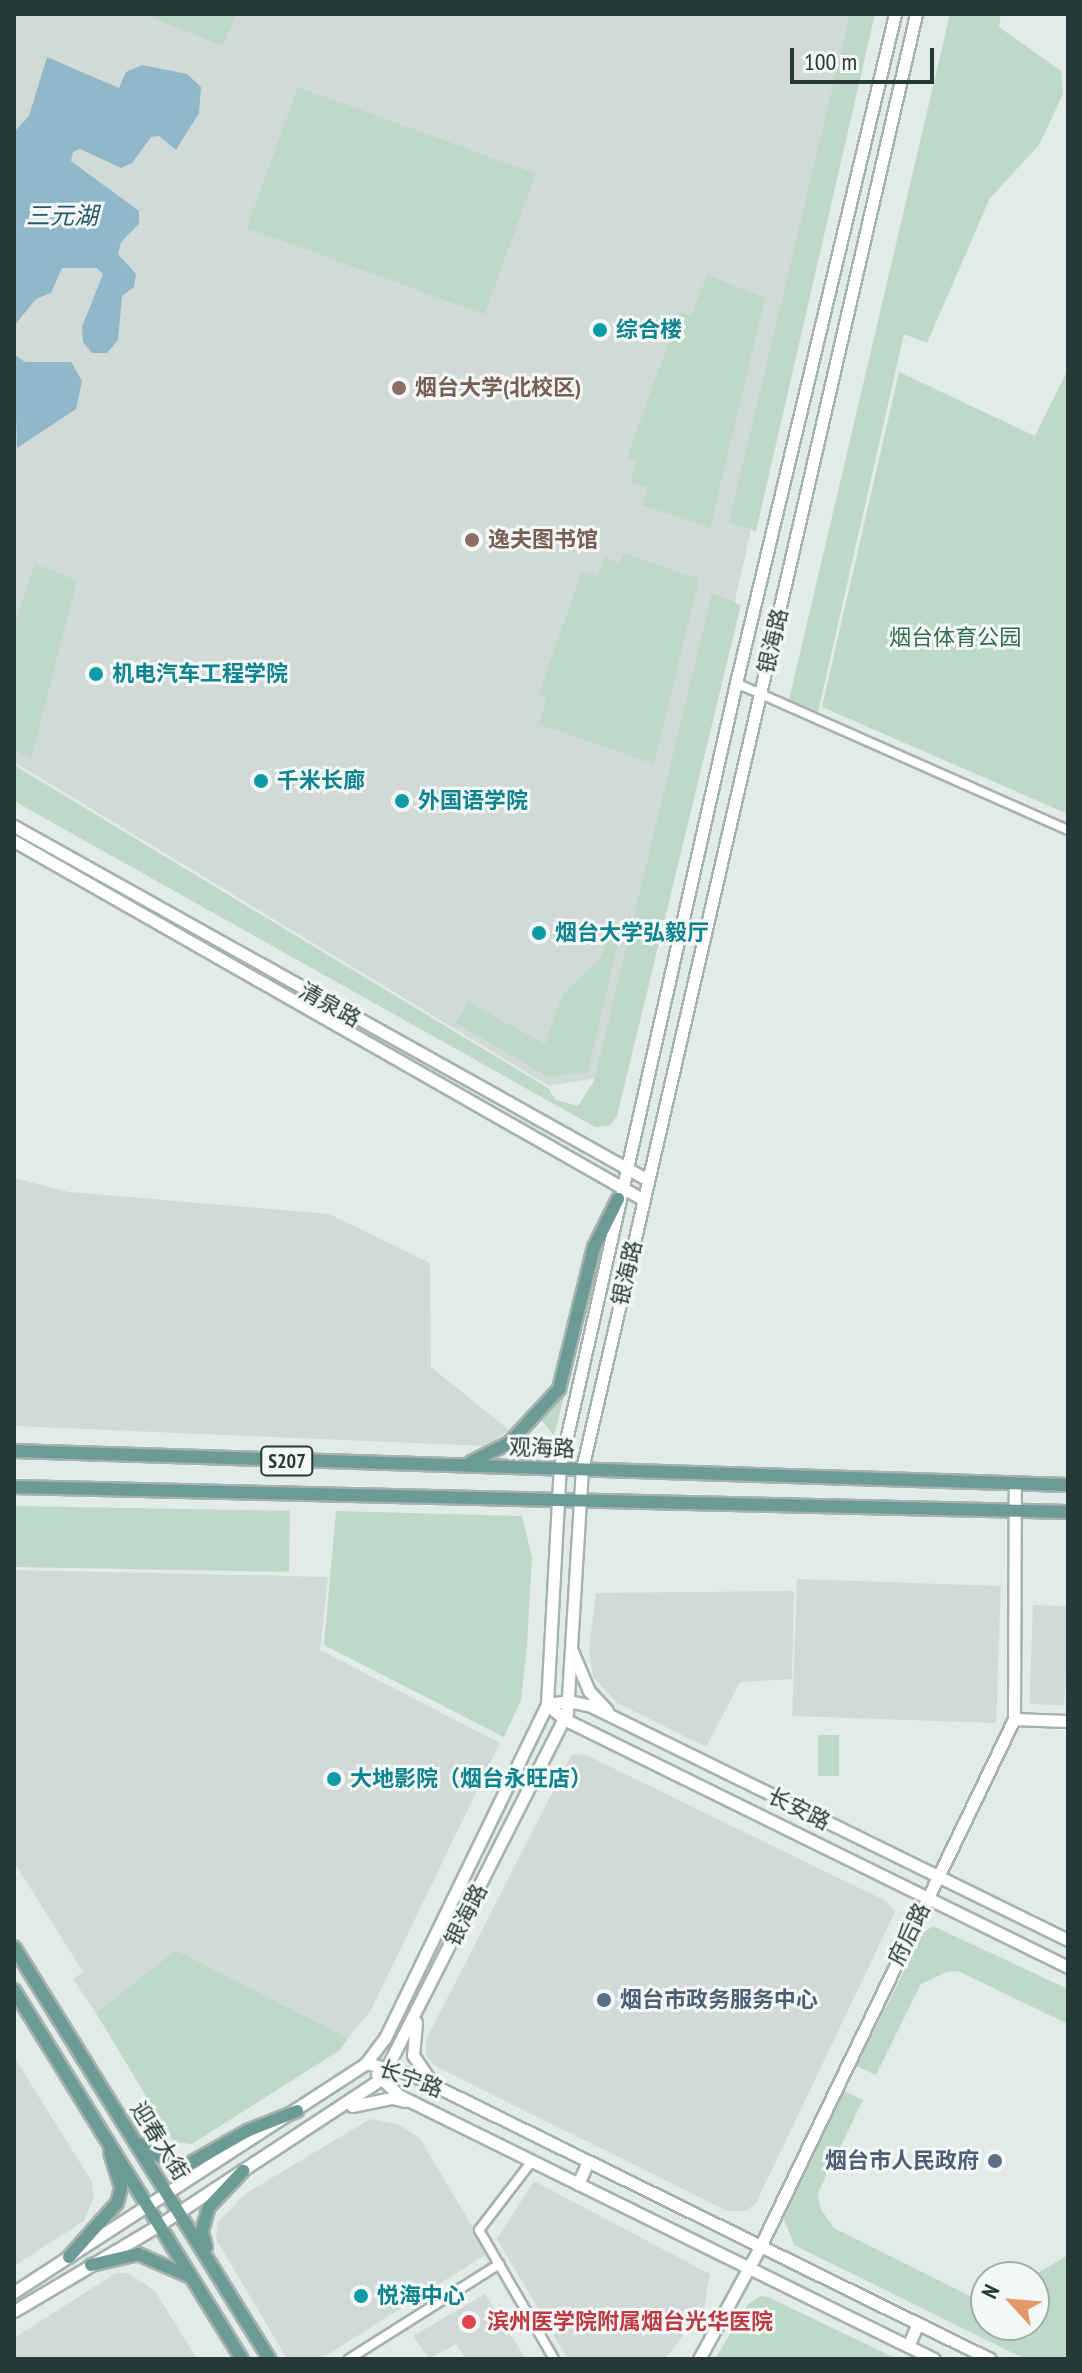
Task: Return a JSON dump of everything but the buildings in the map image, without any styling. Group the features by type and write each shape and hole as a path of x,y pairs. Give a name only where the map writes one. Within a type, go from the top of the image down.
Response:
{"main road":[{"name":"银海路","path":"14,2292 150,2207 366,2063 385,2038 547,1704 555,1498 560,1467 736,683 895,14"},
{"name":"银海路","path":"14,2311 159,2225 336,2112 381,2079 564,1719 568,1701 576,1498 916,14"},
{"name":"清泉路","path":"14,826 648,1180"},
{"name":"清泉路","path":"14,841 620,1193 644,1200"},
{"path":"452,1466 497,1452 559,1389 594,1247 620,1193"},
{"name":"观海路","path":"14,1451 1068,1485"},
{"name":"府后路","path":"699,2359 760,2247 1014,1719 1015,1484"},
{"name":"S207","path":"14,1487 1068,1512"},
{"path":"570,1646 589,1691 617,1719"},
{"name":"长安路","path":"547,1704 568,1701 617,1719 1068,1940"},
{"path":"547,1704 564,1719 1068,1967"},
{"path":"1014,1719 1068,1721"},
{"path":"623,1748 633,1727"},
{"name":"迎春大街","path":"14,1947 269,2359"},
{"name":"迎春大街","path":"14,1990 242,2359"},
{"path":"418,2010 413,2055 435,2085"},
{"name":"长宁路","path":"366,2063 435,2085 990,2359"},
{"name":"长宁路","path":"366,2063 381,2079 414,2103 934,2359"},
{"path":"446,2118 435,2104 443,2094 455,2096"},
{"path":"336,2112 392,2098 414,2103"},
{"path":"137,2142 175,2165 189,2164 247,2131 297,2111"},
{"path":"69,2257 117,2203 121,2188 105,2135"},
{"path":"578,2184 588,2162"},
{"path":"210,2262 203,2219 243,2171"},
{"path":"91,2265 138,2254 193,2279"},
{"path":"908,2346 918,2324"}],"street":[{"path":"736,683 1068,830"},
{"path":"532,2161 479,2230 554,2359"},
{"path":"349,2359 499,2264"}],"shaded area":[{"name":"烟台大学(北校区)","path":"14,14 869,14 627,1073 549,1086 14,762"},
{"path":"14,1178 69,1192 329,1214 430,1263 431,1367 509,1430 485,1446 14,1426"},
{"path":"14,1570 328,1577 320,1650 500,1743 370,2012 348,2038 176,1950 96,2013 73,1979 83,1972 14,1862"},
{"path":"797,1579 1001,1586 996,1723 792,1716"},
{"path":"794,1591 792,1679 740,1682 706,1747 617,1703 593,1677 589,1649 596,1593"},
{"path":"1033,1605 1068,1606 1065,1705 1030,1704"},
{"path":"572,1754 586,1755 886,1901 895,1912 756,2203 746,2211 727,2211 437,2067 426,2056 426,2040"},
{"path":"14,2057 92,2182 94,2197 84,2221 14,2266"},
{"path":"370,2119 397,2124 419,2137 488,2253 321,2359 287,2359 216,2239 218,2222 245,2194"},
{"path":"534,2181 710,2274 704,2308 665,2359 568,2359 497,2239"},
{"path":"116,2273 128,2273 155,2291 197,2359 14,2359 14,2338"},
{"name":"滨州医学院附属烟台光华医院","path":"485,2294 526,2359 466,2359 456,2344 429,2359 413,2336"}],"green space":[{"path":"143,14 236,14 223,46"},
{"path":"850,14 875,14 756,531 729,522"},
{"path":"950,14 1001,14 999,27 1061,71 1063,94 1039,145 990,198 927,343 904,334 818,712 789,700"},
{"path":"298,87 536,174 484,314 247,228"},
{"path":"707,275 765,298 710,528 642,505 648,488 630,482 637,461 627,457 680,312 691,316"},
{"name":"烟台体育公园","path":"1068,369 1068,814 822,707 899,372 1035,436"},
{"path":"624,553 699,579 654,764 538,724 547,698 539,694 582,571 598,576 605,557 620,564"},
{"path":"35,564 77,580 31,759 14,749 14,625"},
{"path":"712,593 741,605 617,1116 610,1126 595,1127 14,801 14,765 548,1088 556,1100 578,1106 594,1081"},
{"path":"615,924 622,926 588,1072 548,1077 456,1023 468,1002 545,1044 563,994 599,960"},
{"path":"596,1254 600,1255 554,1436 540,1418 559,1396"},
{"path":"14,1506 290,1511 289,1572 14,1567"},
{"path":"336,1511 522,1516 532,1557 527,1646 521,1700 504,1737 324,1645"},
{"path":"818,1735 839,1735 839,1776 818,1776"},
{"path":"933,1926 1068,1989 1068,2024 958,1971 947,1972 921,1984 876,2075 856,2066 924,1932"},
{"path":"176,1950 348,2038 340,2050 192,2144 174,2142 96,2013"},
{"path":"844,2091 863,2100 818,2193 820,2208 834,2228 970,2296 970,2332 794,2245 783,2217"},
{"path":"1068,2255 1068,2359 1025,2359 989,2341 1050,2341 1050,2266"},
{"path":"761,2296 897,2359 715,2359 748,2304"}],"water":[{"name":"三元湖","path":"47,57 119,88 126,72 142,65 187,74 201,87 199,113 176,150 159,136 151,137 132,163 121,168 80,149 73,152 71,161 139,211 139,224 121,242 118,254 136,274 134,287 122,296 118,340 107,353 92,353 83,342 82,327 103,274 97,268 62,268 51,293 36,299 14,326 14,132 29,116"},
{"path":"14,354 25,362 71,362 82,381 76,409 17,448"}],"place":[{"name":"综合楼","path":"600,330"},
{"name":"烟台大学(北校区)","path":"399,388"},
{"name":"逸夫图书馆","path":"472,540"},
{"name":"机电汽车工程学院","path":"96,674"},
{"name":"千米长廊","path":"261,781"},
{"name":"外国语学院","path":"402,801"},
{"name":"烟台大学弘毅厅","path":"539,933"},
{"name":"大地影院（烟台永旺店）","path":"334,1779"},
{"name":"烟台市政务服务中心","path":"604,2000"},
{"name":"烟台市人民政府","path":"995,2161"},
{"name":"悦海中心","path":"361,2296"},
{"name":"滨州医学院附属烟台光华医院","path":"469,2322"}]}
